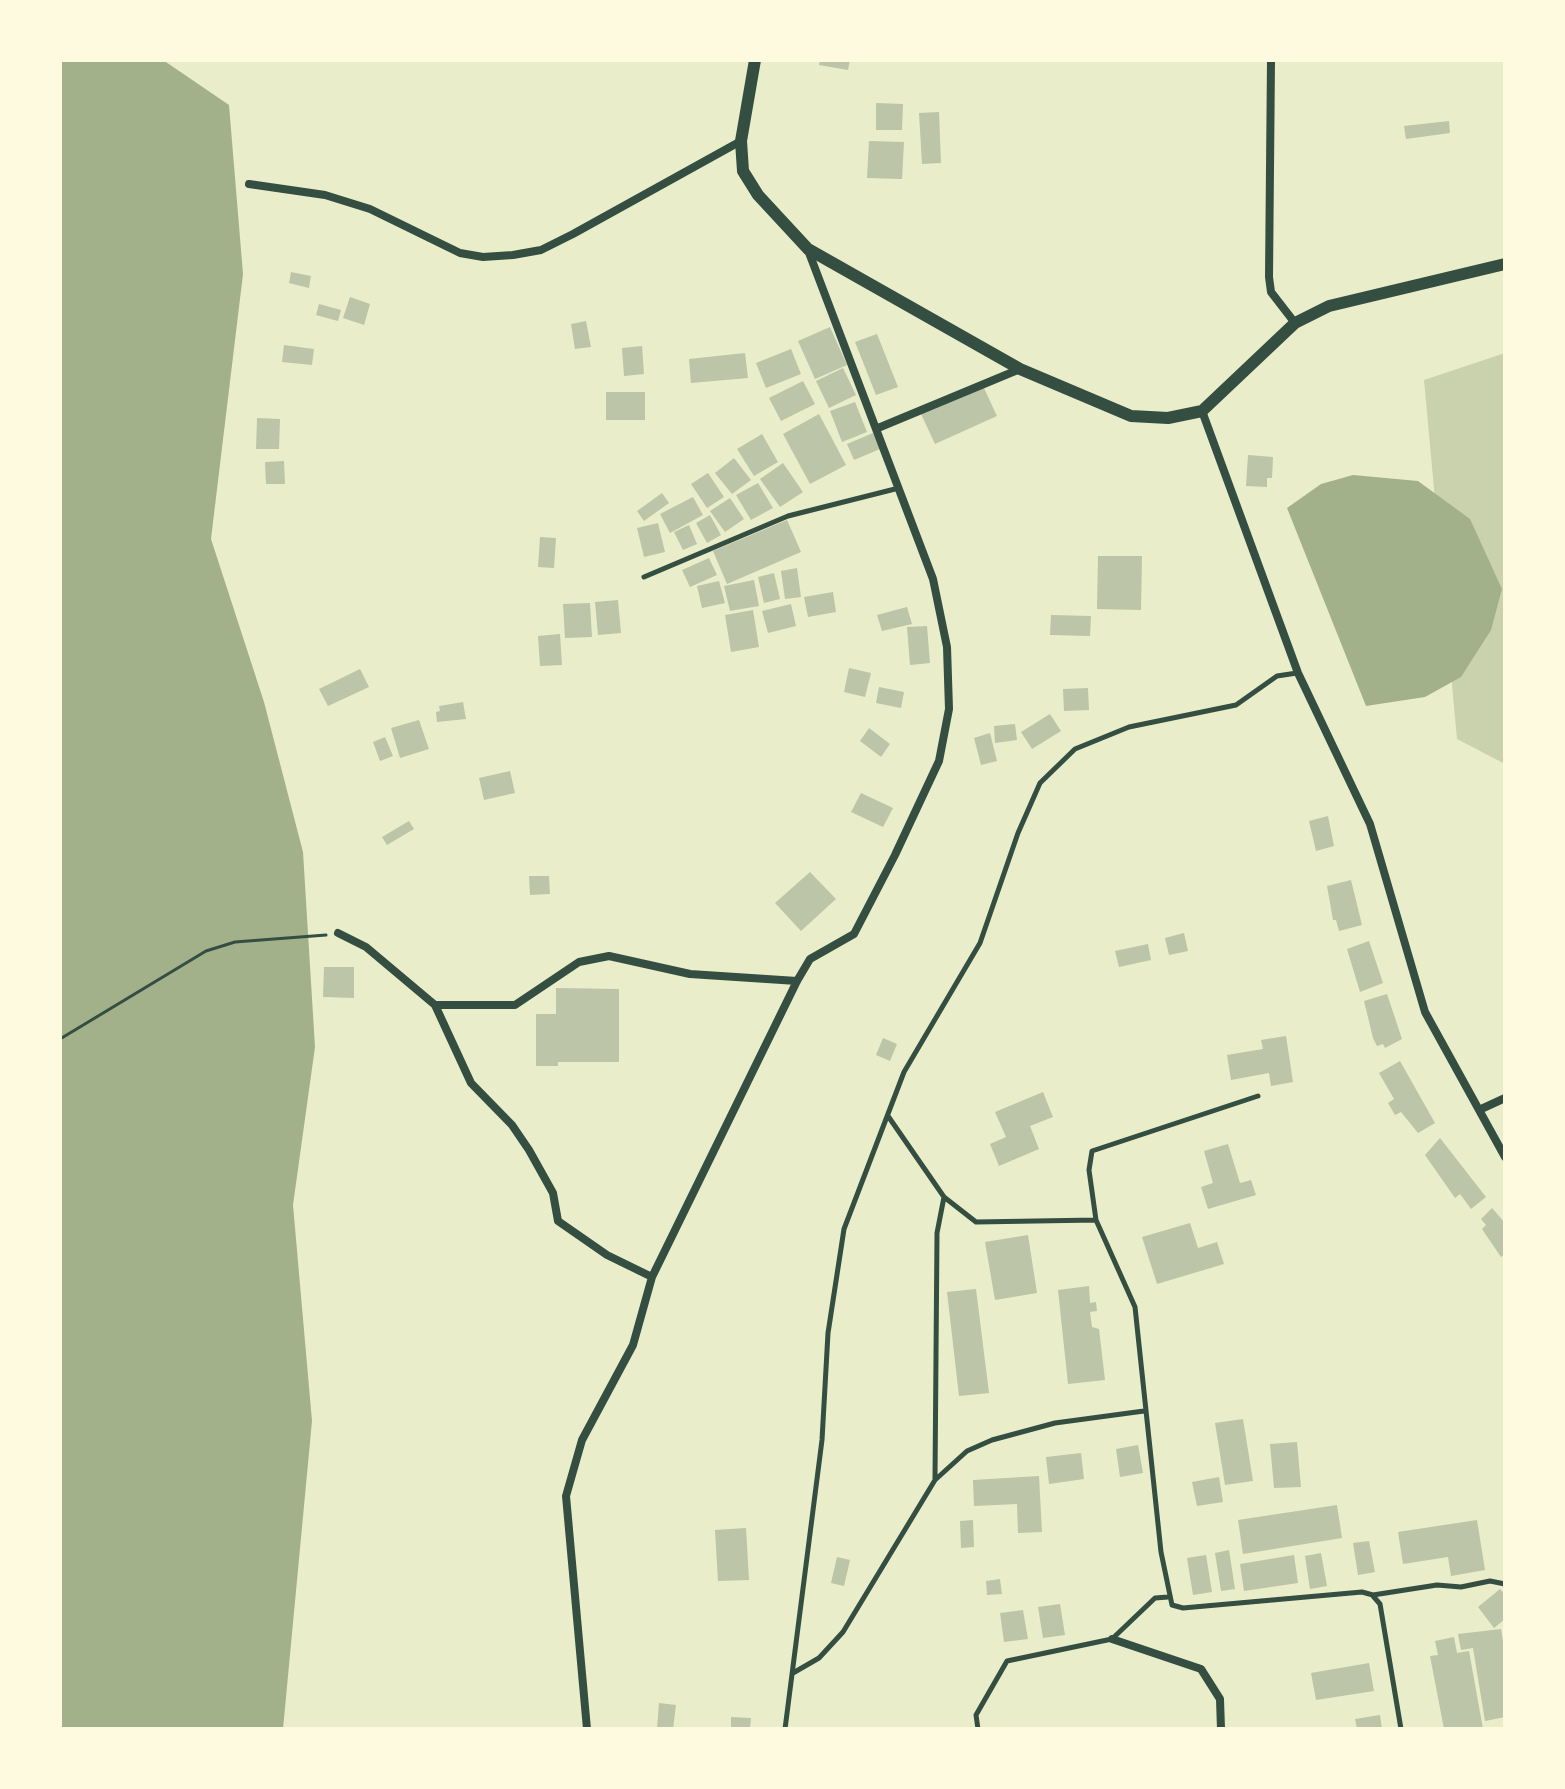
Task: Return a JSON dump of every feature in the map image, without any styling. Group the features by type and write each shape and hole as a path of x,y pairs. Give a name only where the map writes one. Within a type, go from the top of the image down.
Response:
{"street":[{"path":"755,60 741,141 743,171 758,195 808,249 1020,369 1131,416 1168,418 1202,411 1295,323 1329,306 1505,264"},
{"path":"1271,60 1269,277 1271,292 1295,323"},
{"path":"249,184 325,195 370,209 460,253 483,257 513,255 541,250 573,234 741,141"},
{"path":"587,1729 566,1496 582,1440 633,1345 652,1277 797,981 810,959 854,934 939,761 949,709 947,647 933,579 808,249"},
{"path":"878,428 1020,369"},
{"path":"1202,411 1298,673 1370,824 1425,1012 1505,1157"},
{"path":"338,933 366,947 435,1005 471,1083 512,1125 529,1150 553,1193 558,1221 607,1255 652,1277"},
{"path":"435,1005 515,1005 579,962 609,956 690,974 797,981"},
{"path":"1479,1110 1505,1098"},
{"path":"1112,1639 1201,1669 1220,1699 1221,1729"}],"lane":[{"path":"644,577 788,516 901,488"},
{"path":"785,1729 822,1440 828,1333 844,1229 904,1072 980,943 1018,833 1040,783 1075,749 1129,727 1236,705 1277,676 1298,673"},
{"path":"1258,1096 1092,1151 1089,1170 1096,1220 1135,1307 1144,1411 1168,1597 1172,1605 1183,1608 1362,1592 1373,1595 1437,1585 1461,1587 1490,1581 1505,1584"},
{"path":"888,1116 944,1197 976,1222 1096,1220"},
{"path":"935,1480 937,1233 944,1197"},
{"path":"792,1674 819,1658 843,1632 935,1480 967,1451 992,1440 1055,1423 1144,1411"},
{"path":"1373,1595 1380,1604 1401,1729"},
{"path":"978,1729 976,1715 1007,1661 1112,1639 1155,1598 1168,1597"}],"path":[{"path":"60,1039 206,951 235,942 338,933"}],"shaded area":[{"path":"60,60 163,60 229,105 243,274 211,539 264,702 303,852 315,1047 293,1205 312,1421 283,1729 60,1729"},
{"path":"1505,353 1505,764 1457,739 1424,380"},
{"path":"1353,475 1418,481 1470,519 1502,589 1491,630 1461,677 1425,697 1366,706 1287,508 1321,484"}],"building":[{"path":"820,60 850,60 848,70 819,65"},
{"path":"876,103 903,104 902,130 876,130"},
{"path":"939,112 941,163 922,164 919,113"},
{"path":"1449,121 1450,133 1406,139 1404,126"},
{"path":"869,141 904,142 902,179 867,178"},
{"path":"291,272 311,276 309,288 289,283"},
{"path":"350,297 370,304 364,325 343,318"},
{"path":"319,304 341,310 338,321 316,315"},
{"path":"586,321 591,347 575,349 571,324"},
{"path":"830,327 847,365 815,379 798,341"},
{"path":"877,334 898,387 876,395 855,342"},
{"path":"284,345 314,349 312,365 282,362"},
{"path":"642,346 644,374 624,376 622,348"},
{"path":"791,349 801,374 766,388 756,363"},
{"path":"745,353 748,378 691,383 689,359"},
{"path":"843,368 856,395 829,408 816,381"},
{"path":"803,381 815,404 781,421 769,398"},
{"path":"983,386 997,416 935,444 921,414"},
{"path":"606,392 645,392 645,420 606,420"},
{"path":"855,402 867,432 842,442 830,411"},
{"path":"819,414 846,465 810,484 783,434"},
{"path":"257,418 280,419 279,449 256,449"},
{"path":"873,433 880,449 854,460 847,444"},
{"path":"762,434 778,462 754,476 737,449"},
{"path":"1248,455 1273,457 1272,478 1267,478 1267,487 1246,486"},
{"path":"734,458 751,480 732,494 715,473"},
{"path":"284,461 285,484 266,484 265,462"},
{"path":"783,463 803,492 780,507 760,479"},
{"path":"708,473 724,497 707,508 691,484"},
{"path":"758,483 773,508 751,520 736,495"},
{"path":"662,493 669,503 644,521 637,511"},
{"path":"693,497 703,515 670,533 660,514"},
{"path":"730,498 744,519 725,532 710,511"},
{"path":"710,515 721,535 707,543 696,523"},
{"path":"787,520 801,552 727,584 713,551"},
{"path":"658,523 665,552 644,557 637,528"},
{"path":"689,525 697,544 683,550 674,532"},
{"path":"540,537 556,538 554,568 538,567"},
{"path":"1098,556 1142,556 1141,610 1097,609"},
{"path":"709,558 717,575 690,587 682,570"},
{"path":"797,568 801,597 785,599 781,571"},
{"path":"774,573 780,599 764,603 758,577"},
{"path":"754,580 759,606 730,611 724,586"},
{"path":"719,581 725,603 702,608 697,586"},
{"path":"833,592 836,612 808,617 804,597"},
{"path":"618,600 621,633 598,635 595,602"},
{"path":"590,603 592,637 565,638 563,604"},
{"path":"791,604 796,626 768,633 762,611"},
{"path":"907,607 912,624 882,631 877,615"},
{"path":"753,610 759,647 731,652 725,615"},
{"path":"1051,615 1091,616 1090,636 1050,635"},
{"path":"927,626 930,663 910,665 907,627"},
{"path":"560,634 562,665 540,666 538,636"},
{"path":"849,668 871,673 865,697 844,692"},
{"path":"360,669 369,687 328,706 319,689"},
{"path":"879,687 904,692 901,708 876,703"},
{"path":"1088,688 1089,710 1064,711 1063,689"},
{"path":"463,702 466,719 437,722 439,706"},
{"path":"1050,714 1061,731 1032,749 1021,732"},
{"path":"419,720 429,749 400,758 391,728"},
{"path":"1015,724 1017,740 995,743 994,726"},
{"path":"869,728 890,744 881,757 860,741"},
{"path":"990,733 997,761 981,765 974,738"},
{"path":"385,737 393,756 380,761 373,742"},
{"path":"510,771 515,793 484,800 479,778"},
{"path":"861,793 893,808 883,827 851,812"},
{"path":"1328,816 1334,846 1316,851 1309,821"},
{"path":"409,821 414,829 387,845 382,837"},
{"path":"810,872 836,899 801,931 775,903"},
{"path":"529,876 549,876 550,894 530,895"},
{"path":"1351,880 1362,925 1339,931 1336,920 1333,920 1327,886"},
{"path":"1184,933 1188,951 1169,955 1165,938"},
{"path":"1369,941 1383,983 1360,992 1347,949"},
{"path":"1148,944 1151,960 1119,967 1115,951"},
{"path":"324,967 354,967 354,998 323,997"},
{"path":"556,988 619,989 619,1062 558,1062 558,1066 536,1066 536,1014 556,1014"},
{"path":"1387,994 1402,1039 1385,1048 1383,1044 1377,1046 1373,1038 1364,1001"},
{"path":"1286,1036 1293,1082 1271,1086 1269,1073 1231,1080 1227,1055 1263,1049 1261,1040"},
{"path":"883,1038 897,1044 890,1061 876,1055"},
{"path":"1400,1061 1435,1123 1418,1133 1401,1112 1395,1115 1388,1103 1394,1099 1379,1073"},
{"path":"1043,1092 1053,1117 1030,1126 1039,1149 999,1166 990,1144 1006,1137 995,1112"},
{"path":"1440,1138 1486,1197 1471,1209 1460,1194 1455,1198 1425,1155"},
{"path":"1228,1144 1240,1183 1251,1180 1256,1195 1208,1209 1201,1187 1213,1183 1204,1151"},
{"path":"1492,1208 1505,1223 1505,1254 1501,1257 1482,1229 1486,1225 1481,1219"},
{"path":"1190,1223 1198,1248 1217,1242 1224,1264 1157,1284 1142,1237"},
{"path":"1028,1235 1037,1293 995,1300 985,1242"},
{"path":"1089,1286 1090,1303 1096,1302 1097,1311 1090,1312 1092,1327 1099,1329 1105,1380 1068,1384 1058,1290"},
{"path":"976,1289 989,1393 959,1396 947,1292"},
{"path":"1243,1419 1253,1481 1225,1485 1215,1423"},
{"path":"1297,1442 1301,1487 1274,1488 1270,1444"},
{"path":"1138,1445 1143,1473 1120,1477 1116,1449"},
{"path":"1081,1453 1084,1479 1049,1484 1046,1457"},
{"path":"1039,1476 1042,1532 1018,1533 1017,1504 974,1506 973,1480"},
{"path":"1219,1477 1223,1502 1197,1506 1192,1482"},
{"path":"1337,1505 1342,1538 1243,1554 1238,1520"},
{"path":"973,1520 974,1547 961,1548 960,1521"},
{"path":"1477,1520 1485,1570 1451,1576 1448,1557 1403,1564 1398,1532"},
{"path":"746,1528 749,1580 718,1581 715,1530"},
{"path":"1369,1541 1375,1572 1358,1575 1353,1543"},
{"path":"1229,1550 1235,1589 1221,1591 1215,1553"},
{"path":"1321,1553 1327,1586 1310,1589 1305,1556"},
{"path":"1206,1555 1212,1592 1193,1595 1187,1558"},
{"path":"1294,1555 1298,1583 1244,1591 1240,1564"},
{"path":"837,1557 850,1560 844,1586 831,1583"},
{"path":"1000,1579 1002,1594 987,1595 986,1581"},
{"path":"1500,1589 1505,1595 1505,1619 1494,1628 1478,1607"},
{"path":"1060,1604 1065,1635 1043,1638 1038,1607"},
{"path":"1023,1610 1028,1639 1004,1642 1000,1613"},
{"path":"1501,1629 1505,1653 1505,1717 1485,1721 1473,1648 1461,1650 1458,1634"},
{"path":"1454,1637 1457,1653 1469,1651 1483,1729 1444,1729 1430,1656 1438,1655 1435,1641"},
{"path":"1369,1663 1374,1691 1316,1700 1311,1673"},
{"path":"659,1703 676,1705 673,1729 657,1729"},
{"path":"1380,1715 1382,1729 1357,1729 1355,1719"},
{"path":"731,1717 751,1718 750,1729 731,1729"}]}
